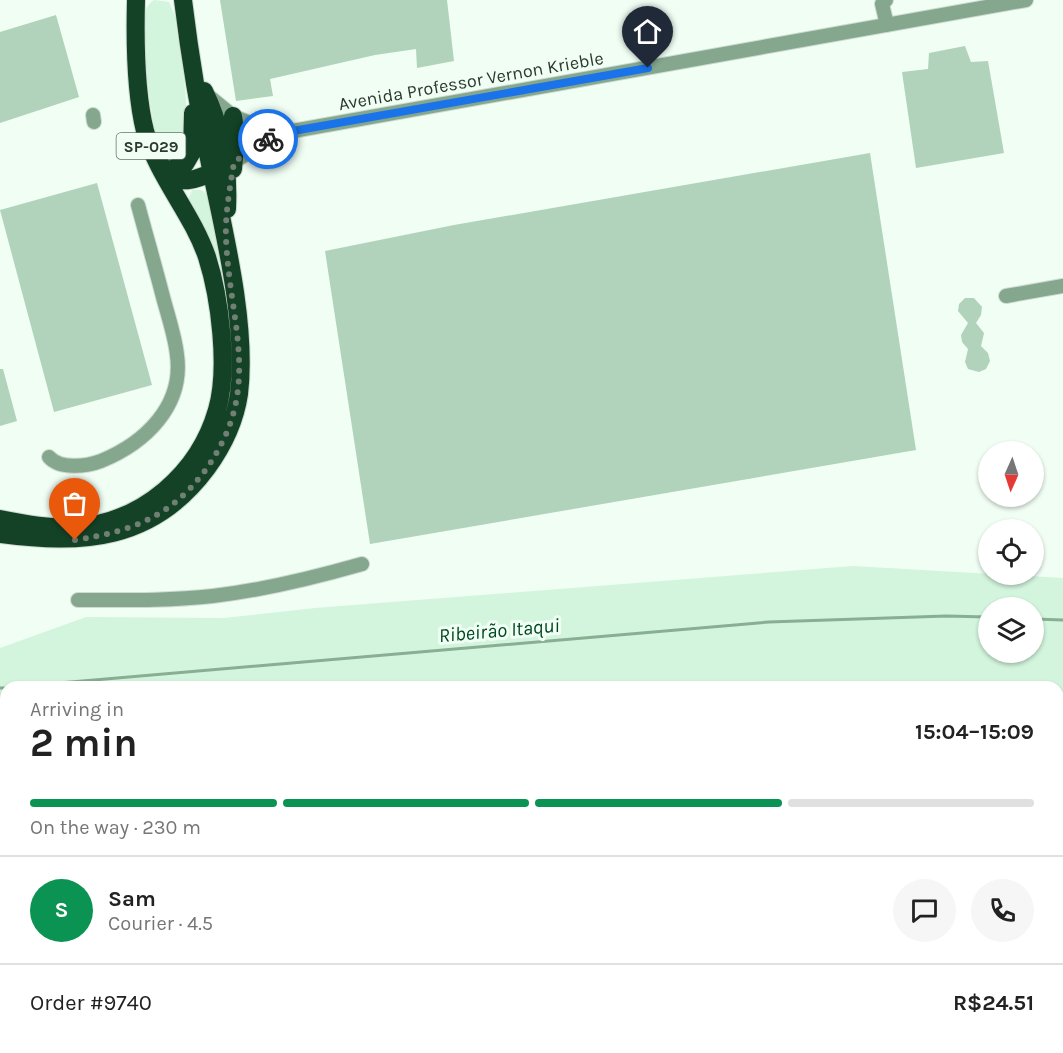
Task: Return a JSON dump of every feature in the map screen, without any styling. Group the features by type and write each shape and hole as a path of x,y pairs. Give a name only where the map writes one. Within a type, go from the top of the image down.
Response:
{"highway":[{"name":"SP-029","path":"174,0 186,25"},
{"name":"SP-029","path":"0,534 41,540 75,540 112,534 137,525 170,508 195,484 218,453 232,423 239,394 237,319 226,239 224,167 193,67 183,0"},
{"name":"SP-029","path":"0,519 53,527 78,527 101,524 151,502 185,472 201,449 218,408 222,379 221,347 213,279 193,227 161,166 142,114 138,2"},
{"name":"SP-029","path":"161,166 185,164 192,152 193,67"},
{"name":"SP-029","path":"193,67 215,116 228,201 226,239"},
{"name":"SP-029","path":"224,167 236,128 233,116"},
{"name":"SP-029","path":"161,166 172,177 183,180 224,167"},
{"name":"SP-029","path":"0,509 78,527"}],"street":[{"path":"886,0 882,4 887,25"},
{"name":"Avenida Professor Vernon Krieble","path":"224,167 276,134 1026,0"},
{"path":"206,94 233,116 276,134"},
{"path":"50,457 63,465 76,465 98,462 121,452 152,429 166,411 175,392 178,355 138,205"},
{"path":"1006,296 1063,286"},
{"path":"78,600 158,600 213,596 267,588 362,564"}],"green space":[{"path":"154,0 169,2 175,16 183,69 187,112 186,132 183,147 176,158 161,153 150,102 144,35 147,7"},
{"path":"192,190 201,190 208,195 222,267 188,200"},
{"path":"853,566 978,573 978,585 1044,585 1044,577 1063,578 1063,681 0,681 0,648 86,617 224,618 315,608"}],"building":[{"path":"220,0 447,0 454,61 417,68 416,49 375,55 270,79 273,96 236,101"},
{"path":"56,15 79,97 0,123 0,32"},
{"path":"965,46 971,62 988,61 1004,153 916,168 902,72 928,69 929,53"},
{"path":"870,153 916,450 370,544 325,251 454,225"},
{"path":"97,183 152,385 54,412 0,210"},
{"path":"965,298 974,298 982,307 981,315 976,323 984,333 981,346 988,353 990,361 986,369 979,372 968,369 965,362 968,349 962,342 961,335 968,323 958,311 959,304"},
{"path":"0,369 3,369 17,421 0,426"}],"waterway":[{"name":"Ribeirão Itaqui","path":"83,681 769,622 978,617"},
{"name":"Ribeirão Itaqui","path":"1044,619 1063,620"}],"way so far":[{"path":"75,540 112,534 137,525 170,508 195,484 218,453 232,423 239,394 237,319 226,239 228,201 234,162 268,139"}],"route":[{"path":"268,139 276,134 648,68"}]}
